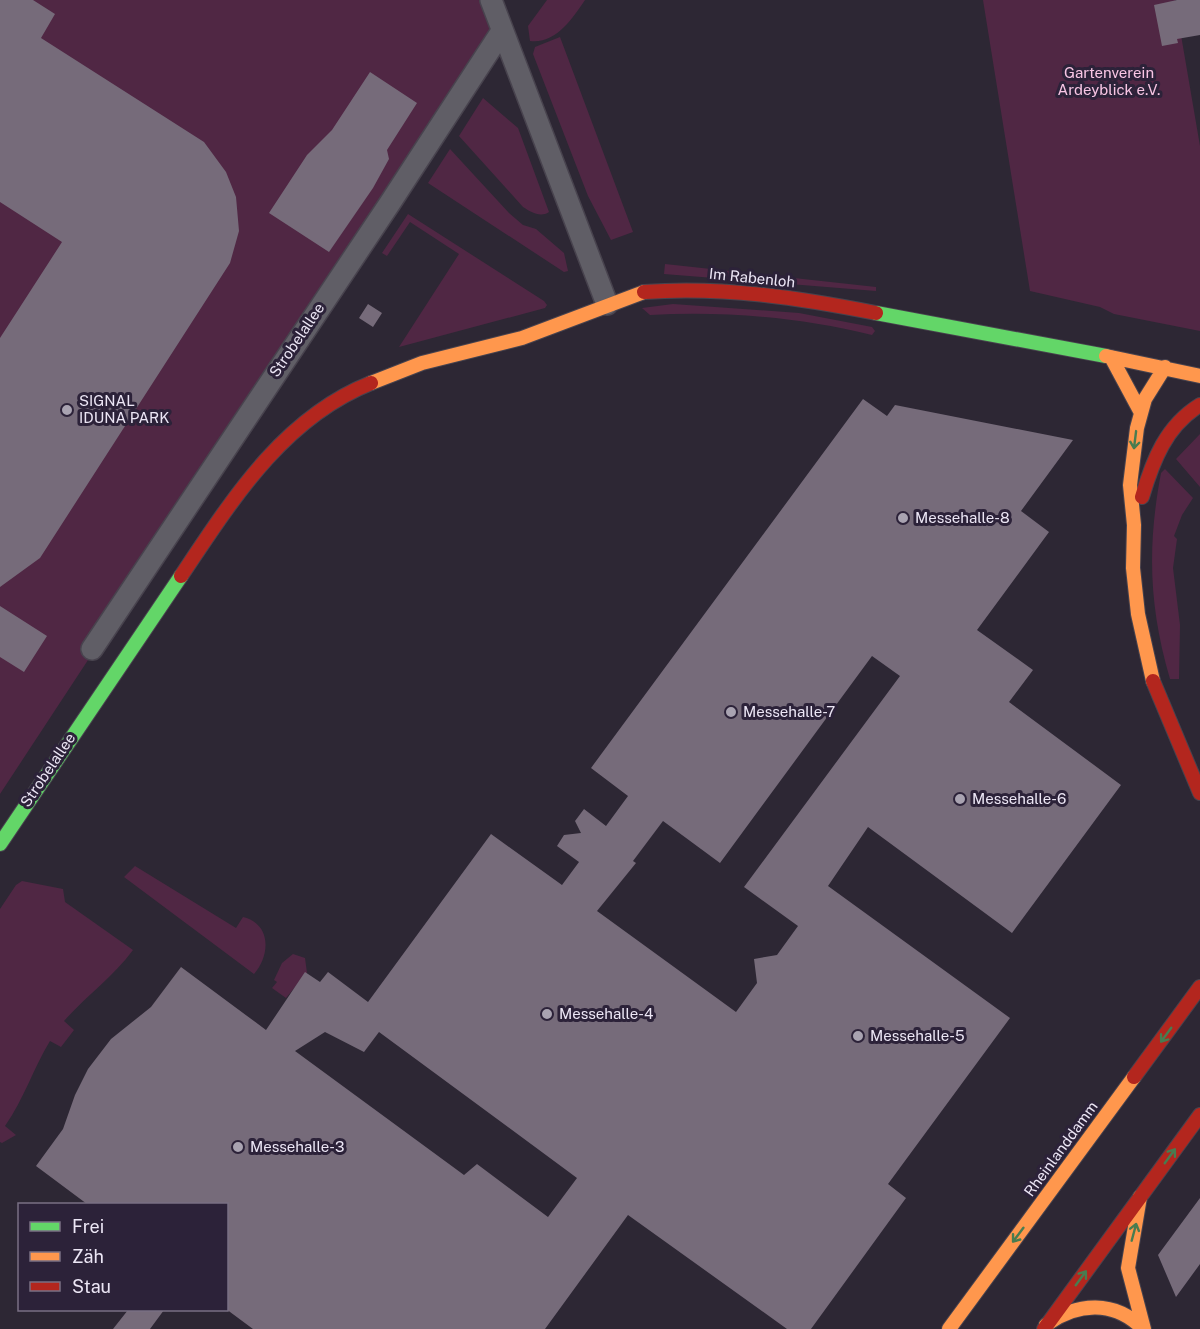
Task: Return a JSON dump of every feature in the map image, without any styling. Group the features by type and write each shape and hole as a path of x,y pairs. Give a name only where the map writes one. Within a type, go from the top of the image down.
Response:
{"main road":[{"name":"Im Rabenloh","path":"316,412 356,389 422,363 522,338 637,292 690,288 740,292 864,310 1165,367 1200,376"},
{"path":"1111,357 1140,411"},
{"path":"1165,367 1165,393"},
{"path":"1165,367 1140,411 1130,485 1134,525 1133,568 1145,654 1164,713 1196,775 1200,793"},
{"path":"1152,465 1175,425 1184,415 1200,405"},
{"name":"Strobelallee","path":"0,844 226,509 274,449 316,412"},
{"path":"1134,525 1152,465 1160,420"},
{"name":"Rheinlanddamm","path":"949,1329 1200,987"},
{"path":"1045,1327 1200,1115"},
{"path":"1140,1197 1128,1268 1144,1329"},
{"path":"1045,1327 1056,1315 1078,1308 1107,1308 1130,1316 1144,1329"}],"street":[{"path":"490,0 607,304"},
{"name":"Strobelallee","path":"92,649 502,31"}],"green space":[{"path":"0,0 483,0 496,39 0,794"},
{"path":"547,0 585,0 562,29 548,39 530,41 528,26"},
{"name":"Gartenverein Ardeyblick e.V.","path":"983,0 1175,0 1200,146 1200,331 1114,314 1100,307 1030,291"},
{"path":"560,37 633,232 611,240 588,196 533,54 535,47"},
{"path":"483,98 518,128 549,212 546,214 532,212 523,207 459,136"},
{"path":"450,149 509,213 523,225 536,229 564,253 568,271 564,272 428,183"},
{"path":"408,214 544,301 547,305 545,308 399,347 459,254 410,222 387,256 382,253"},
{"path":"665,264 876,287 876,291 664,274"},
{"path":"673,304 799,313 872,327 875,331 872,335 817,324 734,315 650,315 642,308"},
{"path":"1200,434 1200,487 1176,459"},
{"path":"1165,469 1193,498 1182,515 1174,536 1177,539 1173,568 1180,625 1179,679 1170,679 1163,653 1152,577 1157,500 1161,473"},
{"path":"135,866 236,928 243,917 259,926 265,941 265,950 254,974 124,877"},
{"path":"22,881 63,889 65,902 133,950 64,1021 74,1030 61,1047 50,1041 5,1126 16,1135 2,1143 0,1142 0,909 16,885"},
{"path":"293,954 305,958 307,973 286,998 272,988 277,982 274,980 282,963"}],"building":[{"name":"SIGNAL IDUNA PARK","path":"0,0 33,0 55,14 41,38 204,142 226,172 236,197 239,231 230,263 40,558 0,587 0,338 62,242 0,202"},
{"path":"1177,0 1200,0 1200,35 1177,39 1178,43 1162,46 1154,5"},
{"path":"370,72 417,103 387,150 389,159 373,188 329,252 269,213 307,155 332,130"},
{"path":"368,304 382,313 373,327 359,318"},
{"path":"863,399 887,416 895,405 1073,440 1021,511 1049,532 977,630 1033,670 1009,702 1121,785 1012,933 868,827 828,886 1010,1018 888,1184 906,1198 811,1329 787,1329 628,1215 545,1329 253,1329 228,1310 228,1203 86,1203 36,1166 63,1129 75,1095 88,1069 111,1039 151,1007 181,967 266,1030 305,972 320,982 328,972 368,1002 491,834 562,885 579,862 557,846 564,835 581,833 575,821 584,809 606,826 628,796 591,768","holes":["872,656 900,676 744,887 798,926 777,955 754,959 757,983 736,1012 597,911 636,863 633,861 663,821 720,863","325,1032 364,1052 379,1032 577,1178 548,1217 477,1164 464,1175 295,1051"]},
{"path":"0,606 47,636 24,672 0,657"},
{"path":"1200,1198 1200,1264 1176,1297 1158,1255"},
{"path":"127,1311 163,1311 150,1329 113,1329"}],"traffic: fast":[{"path":"876,313 1106,356"},
{"path":"0,844 181,576"}],"traffic: slow":[{"path":"371,383 422,363 522,338 644,292"},
{"path":"1106,356 1200,376"},
{"path":"1111,357 1140,411"},
{"path":"1153,681 1138,614 1133,568 1134,525 1130,485 1137,428 1145,399 1165,367"},
{"path":"949,1329 1134,1077"},
{"path":"1140,1197 1128,1268 1144,1329"},
{"path":"1046,1325 1070,1312 1096,1308 1120,1313 1143,1329"}],"traffic: jam":[{"path":"644,292 732,292 876,313"},
{"path":"181,576 240,491 286,439 311,417 340,398 371,383"},
{"path":"1142,497 1162,445 1178,423 1200,405"},
{"path":"1153,681 1200,793"},
{"path":"1134,1077 1200,987"},
{"path":"1044,1329 1200,1115"}],"place":[{"name":"SIGNAL IDUNA PARK","path":"67,410"},
{"name":"Messehalle-8","path":"903,518"},
{"name":"Messehalle-7","path":"731,712"},
{"name":"Messehalle-6","path":"960,799"},
{"name":"Messehalle-4","path":"547,1014"},
{"name":"Messehalle-5","path":"858,1036"},
{"name":"Messehalle-3","path":"238,1147"}]}
